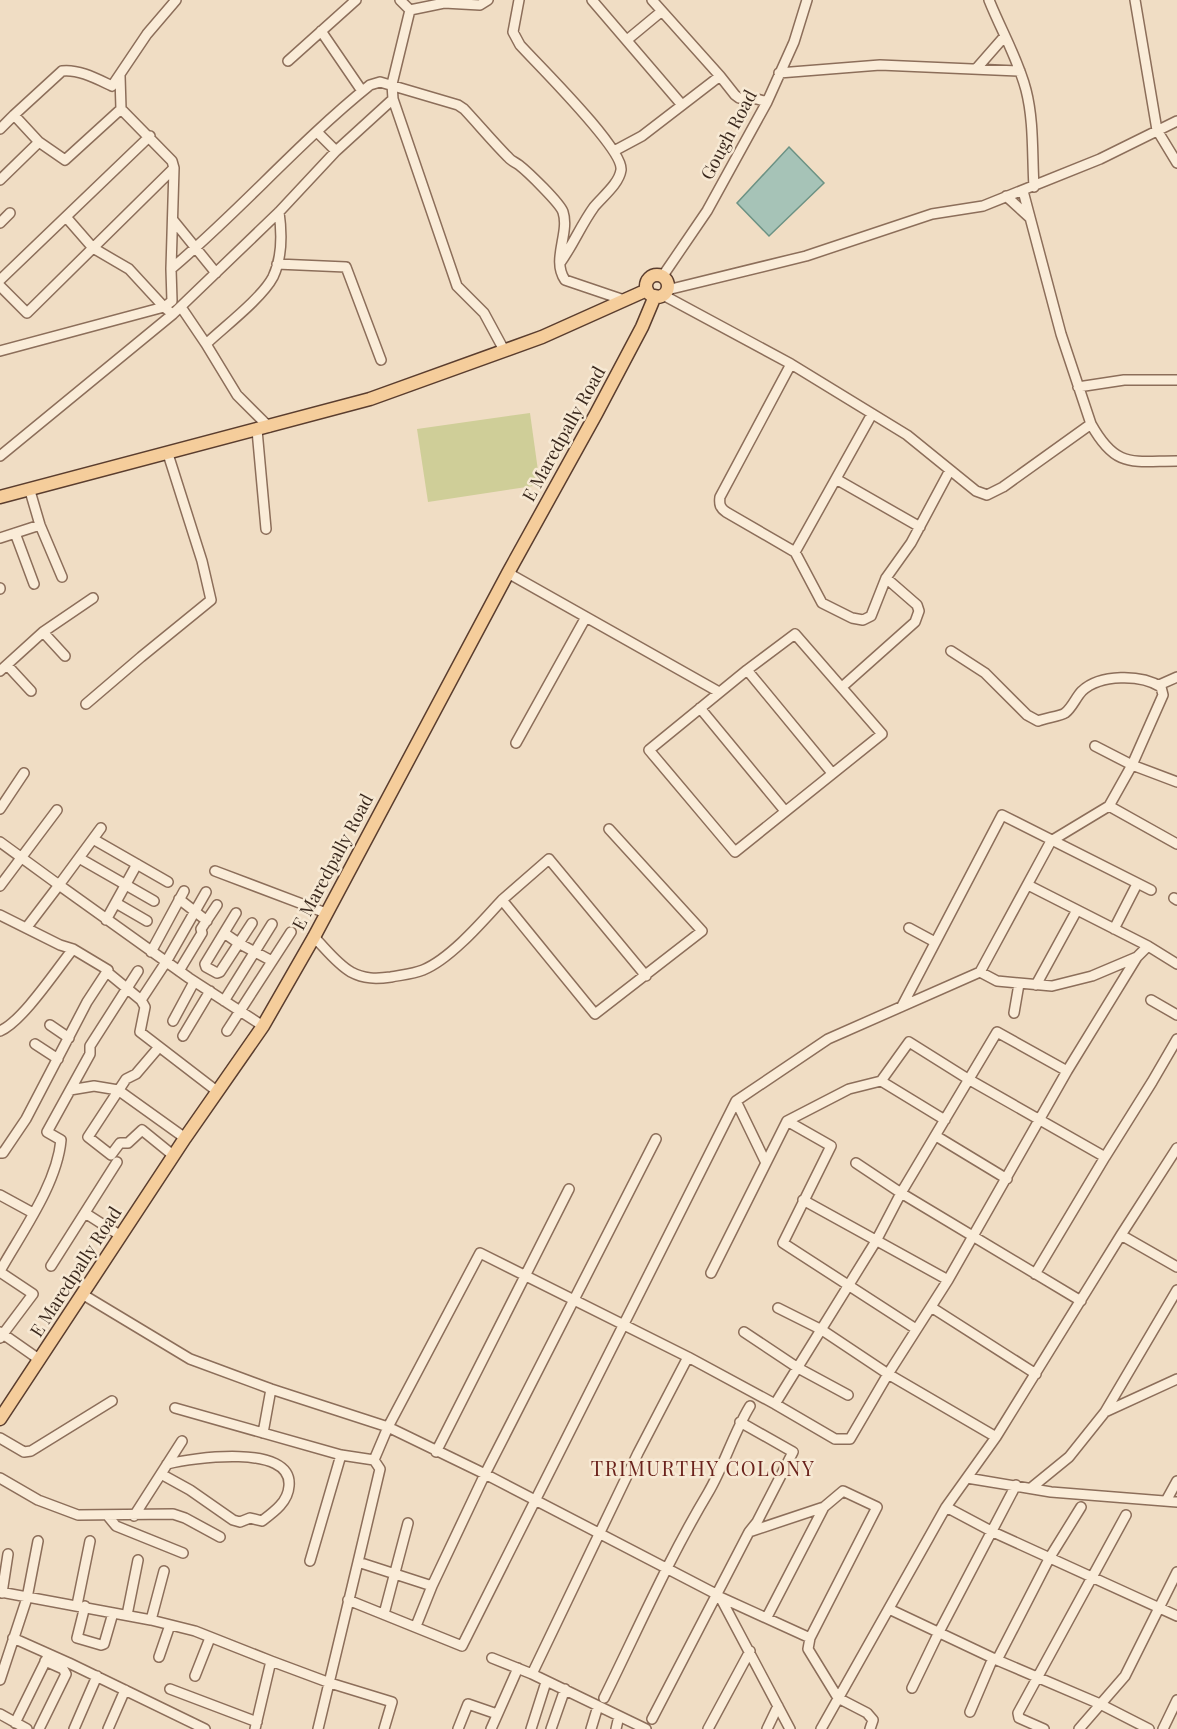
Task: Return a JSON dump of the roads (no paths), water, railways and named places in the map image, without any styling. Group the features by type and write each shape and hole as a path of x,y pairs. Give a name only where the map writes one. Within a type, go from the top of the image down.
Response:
{"main road":[{"path":"0,497 30,491 370,399 542,337 624,300 658,293 667,282 663,277 656,275 647,282 658,293"},
{"name":"E Maredpally Road","path":"0,1419 185,1138 263,1026 314,937 508,573 606,395 658,293"}],"street":[{"path":"0,129 62,71 69,70 85,74 112,86 147,34 176,0"},
{"path":"288,61 356,0"},
{"path":"400,0 410,6 444,3 480,5 488,0"},
{"path":"519,0 513,32 520,45 586,116 621,163 619,177 594,208 560,263"},
{"path":"606,0 595,3 682,105"},
{"path":"652,0 739,98 767,102"},
{"name":"Gough Road","path":"663,277 707,211 767,102 797,36 807,0"},
{"path":"989,0 1020,71 1029,108 1034,187"},
{"path":"1135,0 1157,130 1177,163"},
{"path":"410,6 392,84 393,99 457,286 484,313 504,350"},
{"path":"627,40 662,11"},
{"path":"321,31 362,91"},
{"path":"976,69 1004,37"},
{"path":"779,73 880,65 1020,71"},
{"path":"0,351 164,307 172,301 174,168 172,160 121,109 120,76"},
{"path":"614,151 642,136 720,76"},
{"path":"171,269 196,248 316,132 362,91 376,82 392,84 458,105 464,110 510,160 520,166 559,205 564,216 560,263 565,280 624,300"},
{"path":"0,456 173,314 279,212 336,151 393,99"},
{"path":"14,115 39,142 65,160 121,109"},
{"path":"658,293 806,255 932,214 983,206 1100,159 1177,121"},
{"path":"316,132 336,151"},
{"path":"0,280 150,136"},
{"path":"0,180 39,142"},
{"path":"0,286 27,313 174,168"},
{"path":"1023,191 1061,334 1091,424 1106,447 1126,461 1177,460"},
{"path":"1006,196 1030,219"},
{"path":"206,344 256,298 272,278 281,228 279,212"},
{"path":"0,223 10,213"},
{"path":"66,217 93,248 129,269 173,314"},
{"path":"173,220 216,273"},
{"path":"276,264 346,267 381,360"},
{"path":"658,293 791,364 907,435 982,494 995,492 1091,424"},
{"path":"181,306 237,395 263,428 266,529"},
{"path":"791,364 720,497 720,503 721,509 795,552 822,603 852,618 863,620 871,616 886,578 911,543 950,470"},
{"path":"1078,387 1124,380 1177,380"},
{"path":"795,552 872,414"},
{"path":"86,705 211,600 202,561 168,454"},
{"path":"836,479 920,527"},
{"path":"30,491 40,525 62,577"},
{"path":"0,538 40,525"},
{"path":"15,533 34,584"},
{"path":"508,573 719,692"},
{"path":"842,687 907,629 917,617 919,611 917,604 886,578"},
{"path":"31,691 3,668 43,632 93,598"},
{"path":"516,742 586,617"},
{"path":"43,632 65,656"},
{"path":"795,634 842,687 882,734 735,852 649,750 719,692 795,634"},
{"path":"348,1600 462,1646 736,1101 828,1039 980,972 1050,841 1109,806 1132,765 1163,695 1161,687 1153,681 1120,678 1096,683 1083,690 1064,714 1038,721 1027,715 985,674 951,651"},
{"path":"747,670 832,772"},
{"path":"1159,685 1177,676"},
{"path":"700,708 785,811"},
{"path":"1095,746 1132,765 1177,782"},
{"path":"0,808 24,773"},
{"path":"1109,806 1177,844"},
{"path":"0,886 57,810"},
{"path":"902,1006 1002,815 1151,890"},
{"path":"27,927 100,828"},
{"path":"502,900 595,1014 702,931 609,829"},
{"path":"93,839 168,882"},
{"path":"0,842 179,972 263,1026"},
{"path":"80,858 154,901"},
{"path":"314,937 348,970 362,977 376,979 423,970 440,960 474,931 502,900 549,859 646,976"},
{"path":"106,920 137,864"},
{"path":"215,871 326,913"},
{"path":"1114,929 1137,884"},
{"path":"1028,885 1148,946 1177,964"},
{"path":"141,1000 166,962 206,892"},
{"path":"151,952 182,895 194,912 207,921"},
{"path":"116,903 147,921"},
{"path":"179,972 217,905"},
{"path":"1036,985 1077,910"},
{"path":"236,913 205,964 206,967 219,973 240,944 252,922"},
{"path":"0,916 101,964 146,1007 140,1032 218,1092"},
{"path":"224,1001 272,924"},
{"path":"909,928 935,942"},
{"path":"227,1031 291,932"},
{"path":"224,933 272,961"},
{"path":"374,1460 388,1427 480,1253 688,1357 776,1404 834,1439 850,1439 974,1238 1067,1071 1137,957 1148,946"},
{"path":"0,1031 7,1028 27,1008 73,949"},
{"path":"980,972 997,981 1052,986 1092,976 1137,957"},
{"path":"40,1360 1,1334 33,1294 0,1272 33,1213 60,1157 61,1140 46,1132 90,1054 90,1046 138,971"},
{"path":"0,1153 3,1153 26,1119 87,1002 107,972"},
{"path":"173,1021 194,982"},
{"path":"1014,1013 1019,984"},
{"path":"183,1036 210,991"},
{"path":"1151,1000 1177,1015"},
{"path":"50,1025 69,1038"},
{"path":"776,1404 876,1241 901,1193 997,1032 1067,1071"},
{"path":"1035,1274 1177,1039"},
{"path":"711,1273 787,1121 849,1089 881,1081 909,1042 968,1079 1105,1157"},
{"path":"35,1044 58,1059"},
{"path":"159,1047 136,1074 126,1079 88,1137 111,1155 120,1143 128,1143 141,1130 174,1156"},
{"path":"881,1081 945,1120"},
{"path":"70,1090 94,1086 118,1090 185,1138"},
{"path":"736,1101 766,1162"},
{"path":"787,1121 831,1146 783,1243 916,1329"},
{"path":"936,1136 1007,1179"},
{"path":"416,1626 484,1474 656,1139"},
{"path":"821,1729 946,1506 996,1437 1177,1148"},
{"path":"51,1266 117,1162"},
{"path":"856,1163 974,1238 1081,1301"},
{"path":"436,1452 569,1189"},
{"path":"0,1195 33,1213"},
{"path":"803,1200 948,1280"},
{"path":"85,1213 121,1236"},
{"path":"1121,1235 1177,1267"},
{"path":"1031,1488 1069,1457 1105,1412 1177,1290"},
{"path":"82,1294 190,1359 271,1389 388,1427 484,1474 718,1596 810,1638"},
{"path":"931,1307 1036,1374"},
{"path":"778,1308 822,1330 888,1374 996,1437"},
{"path":"744,1332 798,1368 848,1395"},
{"path":"532,1674 638,1453 688,1357"},
{"path":"1105,1412 1177,1379"},
{"path":"263,1432 271,1389"},
{"path":"0,1438 24,1452 31,1451 112,1401"},
{"path":"604,1698 750,1406"},
{"path":"175,1408 341,1455 374,1460 380,1469 318,1729"},
{"path":"652,1719 793,1452 740,1422"},
{"path":"134,1516 182,1441"},
{"path":"310,1560 341,1455"},
{"path":"161,1474 238,1522 250,1518 262,1521 282,1504 289,1491 288,1473 285,1469 261,1459 227,1457 184,1460 167,1464"},
{"path":"967,1478 1061,1493 1177,1502"},
{"path":"0,1479 38,1500 78,1515 134,1516 161,1513 178,1515 220,1537"},
{"path":"1166,1501 1177,1481"},
{"path":"912,1688 1016,1485"},
{"path":"767,1617 825,1507 843,1491 877,1506 810,1638 808,1649 838,1698 867,1713 873,1720 870,1729"},
{"path":"946,1506 993,1532 1177,1616"},
{"path":"749,1532 825,1507"},
{"path":"970,1712 995,1659 1050,1557 1081,1507"},
{"path":"106,1515 116,1526 183,1553"},
{"path":"1044,1729 1018,1716 1126,1515"},
{"path":"384,1614 408,1523"},
{"path":"0,1680 27,1598 38,1541"},
{"path":"90,1541 78,1638 104,1644 113,1613"},
{"path":"8,1554 1,1593 170,1624 330,1683 392,1702 384,1729"},
{"path":"127,1615 138,1560"},
{"path":"358,1562 432,1586"},
{"path":"151,1620 164,1571"},
{"path":"1079,1729 1125,1676 1177,1572"},
{"path":"718,1596 750,1651 790,1729"},
{"path":"888,1609 995,1659 1100,1704 1149,1729"},
{"path":"159,1657 170,1624"},
{"path":"13,1638 47,1657 66,1674 39,1729"},
{"path":"195,1676 210,1638"},
{"path":"708,1729 750,1651"},
{"path":"47,1657 97,1676 205,1729"},
{"path":"15,1723 47,1657"},
{"path":"492,1658 565,1689 639,1728"},
{"path":"170,1689 256,1725 271,1661"},
{"path":"491,1729 518,1668"},
{"path":"74,1729 97,1676"},
{"path":"531,1729 546,1682"},
{"path":"551,1729 565,1689"},
{"path":"108,1729 125,1690"},
{"path":"1163,1729 1177,1700"},
{"path":"458,1729 468,1704 497,1714"},
{"path":"591,1729 598,1706"},
{"path":"767,1729 778,1706"},
{"path":"0,1714 27,1729"},
{"path":"616,1729 619,1716"}],"district":[{"name":"TRIMURTHY COLONY","path":"703,1469"}]}
